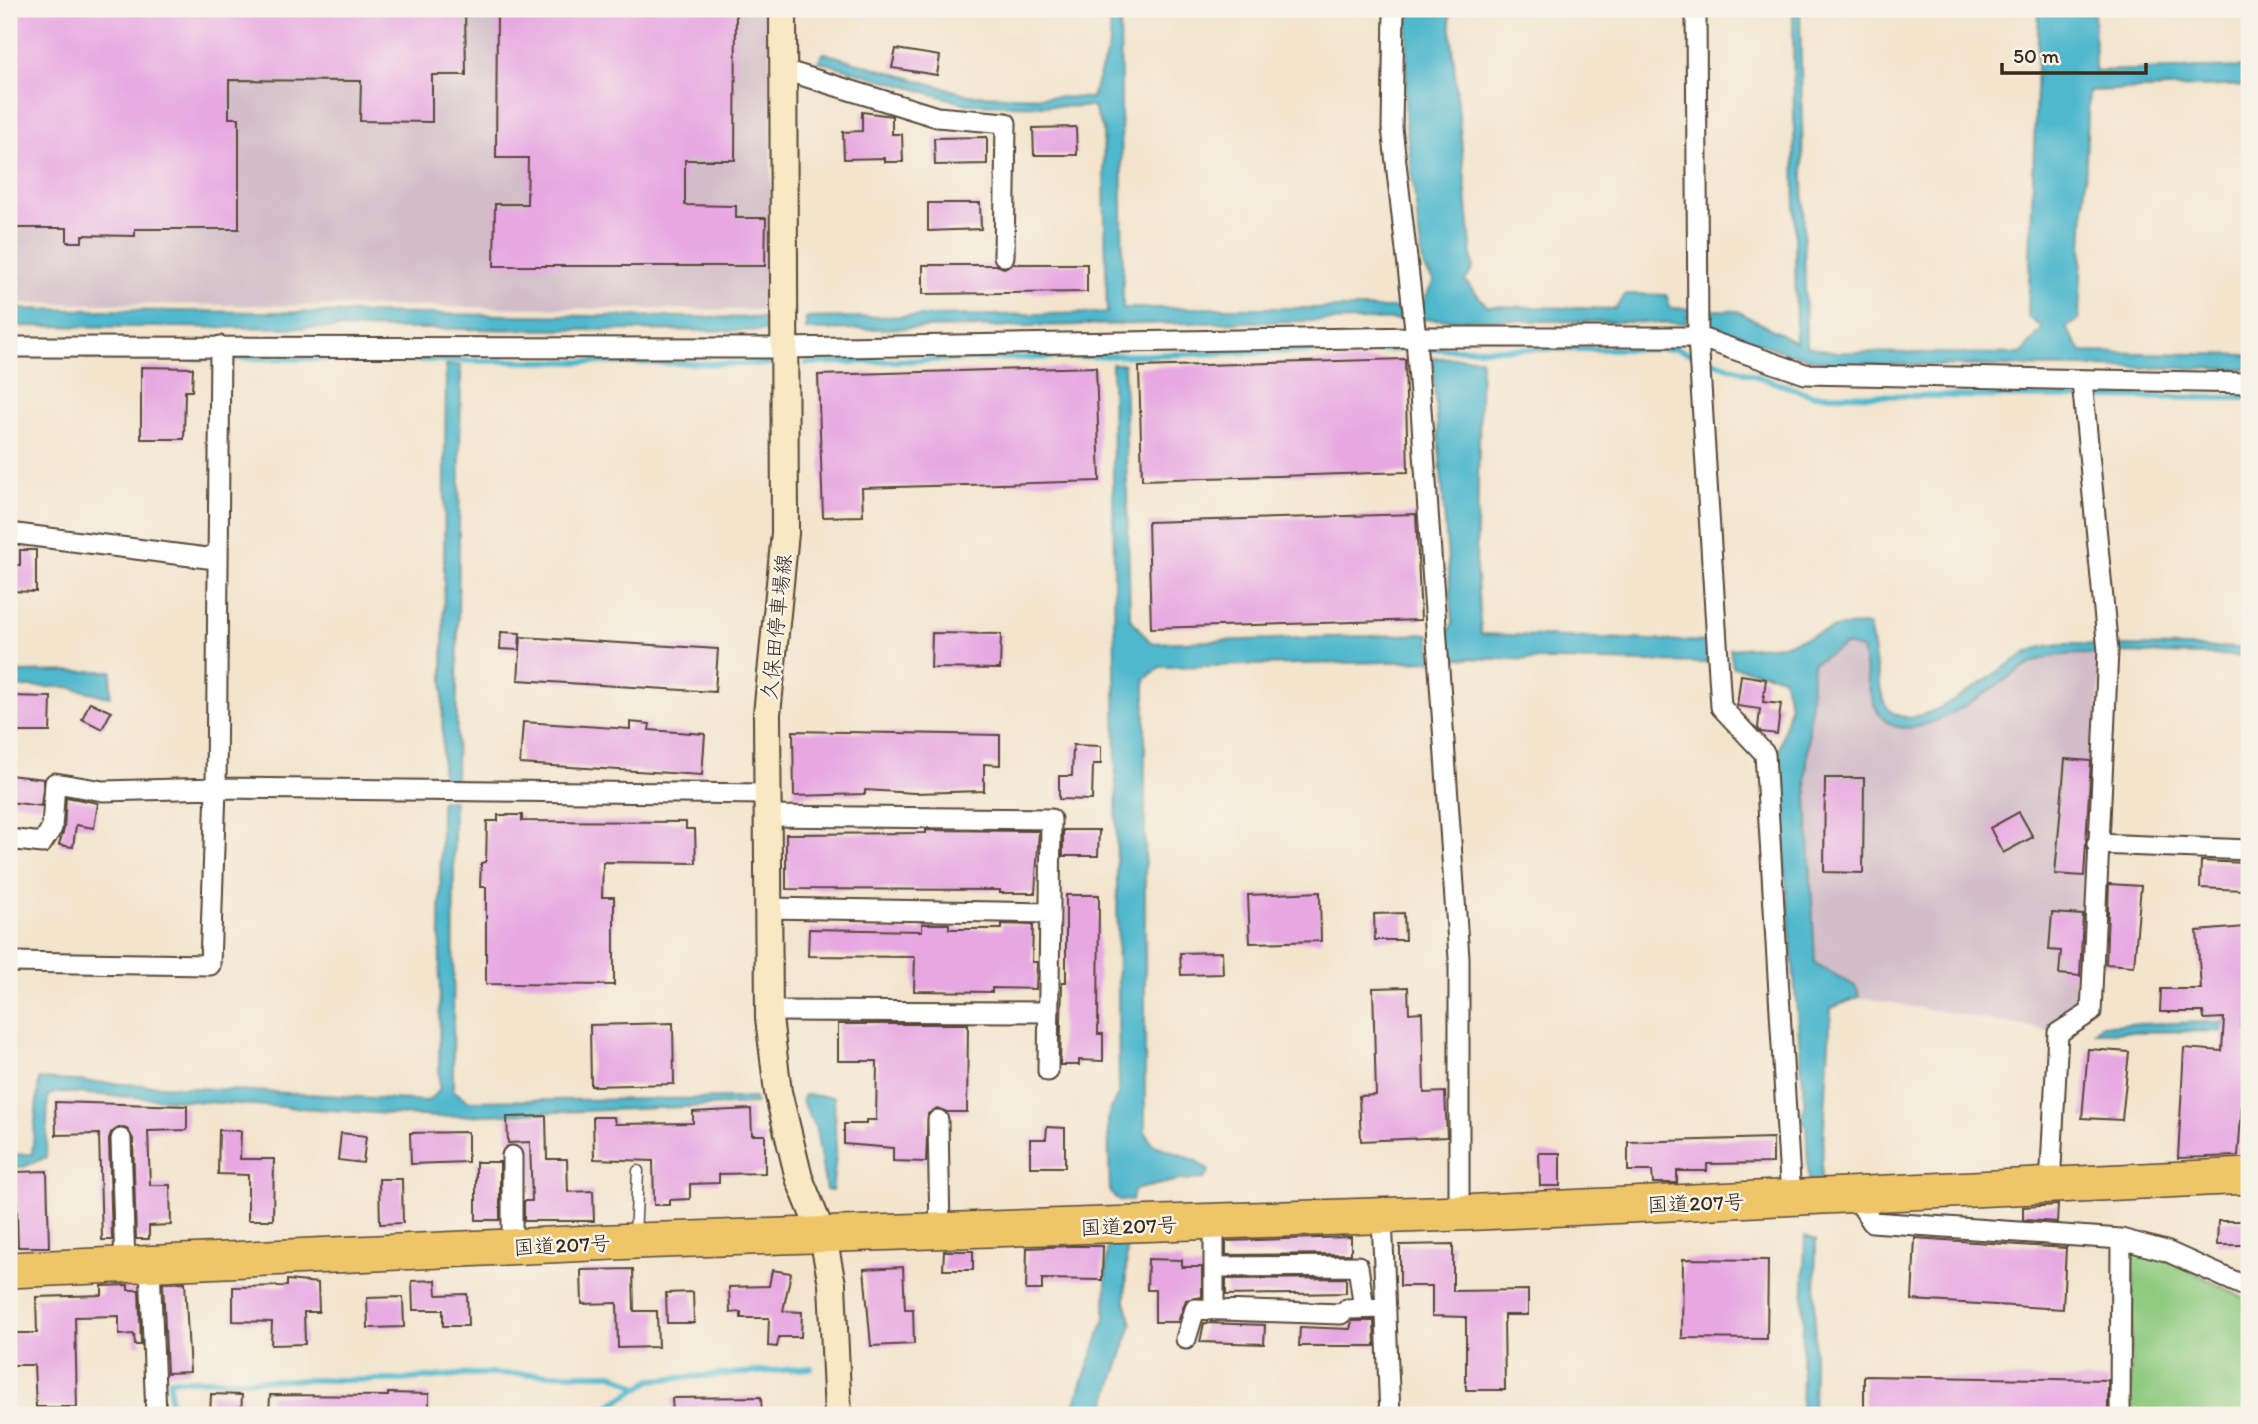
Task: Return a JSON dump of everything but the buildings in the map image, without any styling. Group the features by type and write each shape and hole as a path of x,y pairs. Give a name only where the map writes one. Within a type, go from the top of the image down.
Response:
{"highway":[{"name":"国道207号","path":"9,1270 635,1241 823,1237 1459,1213 2249,1177"}],"main road":[{"name":"久保田停車場線","path":"783,9 785,533 767,714 769,1011 778,1092 799,1178 823,1237 832,1284 838,1415"}],"street":[{"path":"1394,9 1392,128 1416,340 1459,958 1459,1213"},
{"path":"1696,9 1698,343 1721,707 1765,754 1791,1199"},
{"path":"784,70 937,117 1006,123 1004,256"},
{"path":"9,347 785,348 1416,340 1698,343 1805,374 2082,392 2249,383"},
{"path":"9,962 210,965 216,788 220,346"},
{"path":"2050,1186 2058,1033 2091,1012 2108,651 2082,392"},
{"path":"9,533 207,558 217,553"},
{"path":"9,839 42,843 52,828 55,783 103,791 216,788 448,790 1051,819 1048,1071"},
{"path":"2097,844 2249,850"},
{"path":"767,908 1050,914"},
{"path":"769,1011 1049,1012"},
{"path":"938,1120 940,1233"},
{"path":"121,1139 156,1415"},
{"path":"512,1156 512,1247"},
{"path":"1855,1196 1872,1222 2121,1239 2166,1251 2249,1288"},
{"path":"1382,1216 1390,1415"},
{"path":"1213,1311 1214,1222"},
{"path":"2120,1415 2121,1239"},
{"path":"1214,1267 1358,1266 1364,1309"},
{"path":"1186,1339 1195,1309 1341,1314 1347,1309 1386,1308"}],"lane":[{"path":"635,1241 638,1171"}],"shaded area":[{"path":"9,9 770,9 772,310 9,303"},
{"path":"1865,637 1884,715 1928,723 2041,651 2095,650 2095,654 2101,659 2082,1003 2049,1031 1820,990 1816,963 1806,777 1813,663 1806,647"}],"green space":[{"path":"2133,1250 2170,1260 2249,1301 2249,1415 2130,1415"}],"water":[{"path":"1111,9 1120,9 1123,308 1420,308 1434,281 1423,266 1405,114 1408,9 1449,9 1473,269 1465,281 1487,306 1615,309 1626,294 1667,295 1669,308 1737,311 1796,342 1793,9 1800,9 1806,346 1836,352 2021,354 2043,328 2028,317 2039,9 2094,9 2095,71 2249,67 2249,85 2089,91 2079,319 2066,328 2082,352 2249,355 2249,369 1833,364 1788,353 1709,326 1708,317 1687,316 1686,323 1422,319 806,330 806,318 1107,313 1103,129 1093,107 967,104 818,61 824,53 969,95 1092,98 1110,43"},
{"path":"9,309 768,318 767,331 9,326"},
{"path":"1432,358 1481,358 1476,566 1481,634 1706,642 1708,663 1448,658 1446,635 1453,623"},
{"path":"1112,364 1124,364 1130,618 1151,643 1429,634 1432,661 1160,667 1145,679 1145,1131 1152,1144 1196,1161 1209,1171 1204,1179 1179,1180 1134,1190 1132,1200 1120,1201 1110,1193 1108,1116 1119,1092"},
{"path":"446,365 461,366 456,780 442,780"},
{"path":"1869,625 1885,704 1897,715 1915,717 1957,698 2033,650 2056,645 2096,645 2095,654 2073,654 2037,661 1953,712 1929,723 1907,728 1888,723 1875,706 1868,685 1862,649 1845,645 1813,663 1806,777 1815,963 1856,987 1860,997 1831,1008 1821,1180 1809,1181 1806,1125 1799,1117 1805,1108 1776,762 1790,706 1783,677 1733,667 1730,649 1782,645 1842,626"},
{"path":"2120,646 2249,648 2249,656 2118,653"},
{"path":"112,671 110,697 68,687 9,687 9,672"},
{"path":"441,800 454,800 453,1090 468,1101 755,1098 756,1104 436,1117 57,1092 48,1096 46,1157 24,1167 9,1167 9,1155 32,1154 39,1079 427,1101 439,1091"},
{"path":"2249,1021 2249,1031 2095,1032 2101,1025"},
{"path":"804,1095 834,1097 836,1155 832,1191 826,1190 816,1129 802,1101"},
{"path":"1805,1236 1816,1240 1813,1415 1801,1415"},
{"path":"1127,1240 1125,1301 1132,1324 1102,1415 1071,1415 1105,1318 1107,1248 1112,1242"}],"waterway":[{"path":"806,363 1401,349 1677,349 1812,395 2249,398"},
{"path":"88,357 205,358"},
{"path":"233,358 767,364"},
{"path":"611,1415 611,1405 651,1380 811,1368"},
{"path":"170,1415 170,1380 400,1380 470,1374 613,1374 639,1388"}]}
